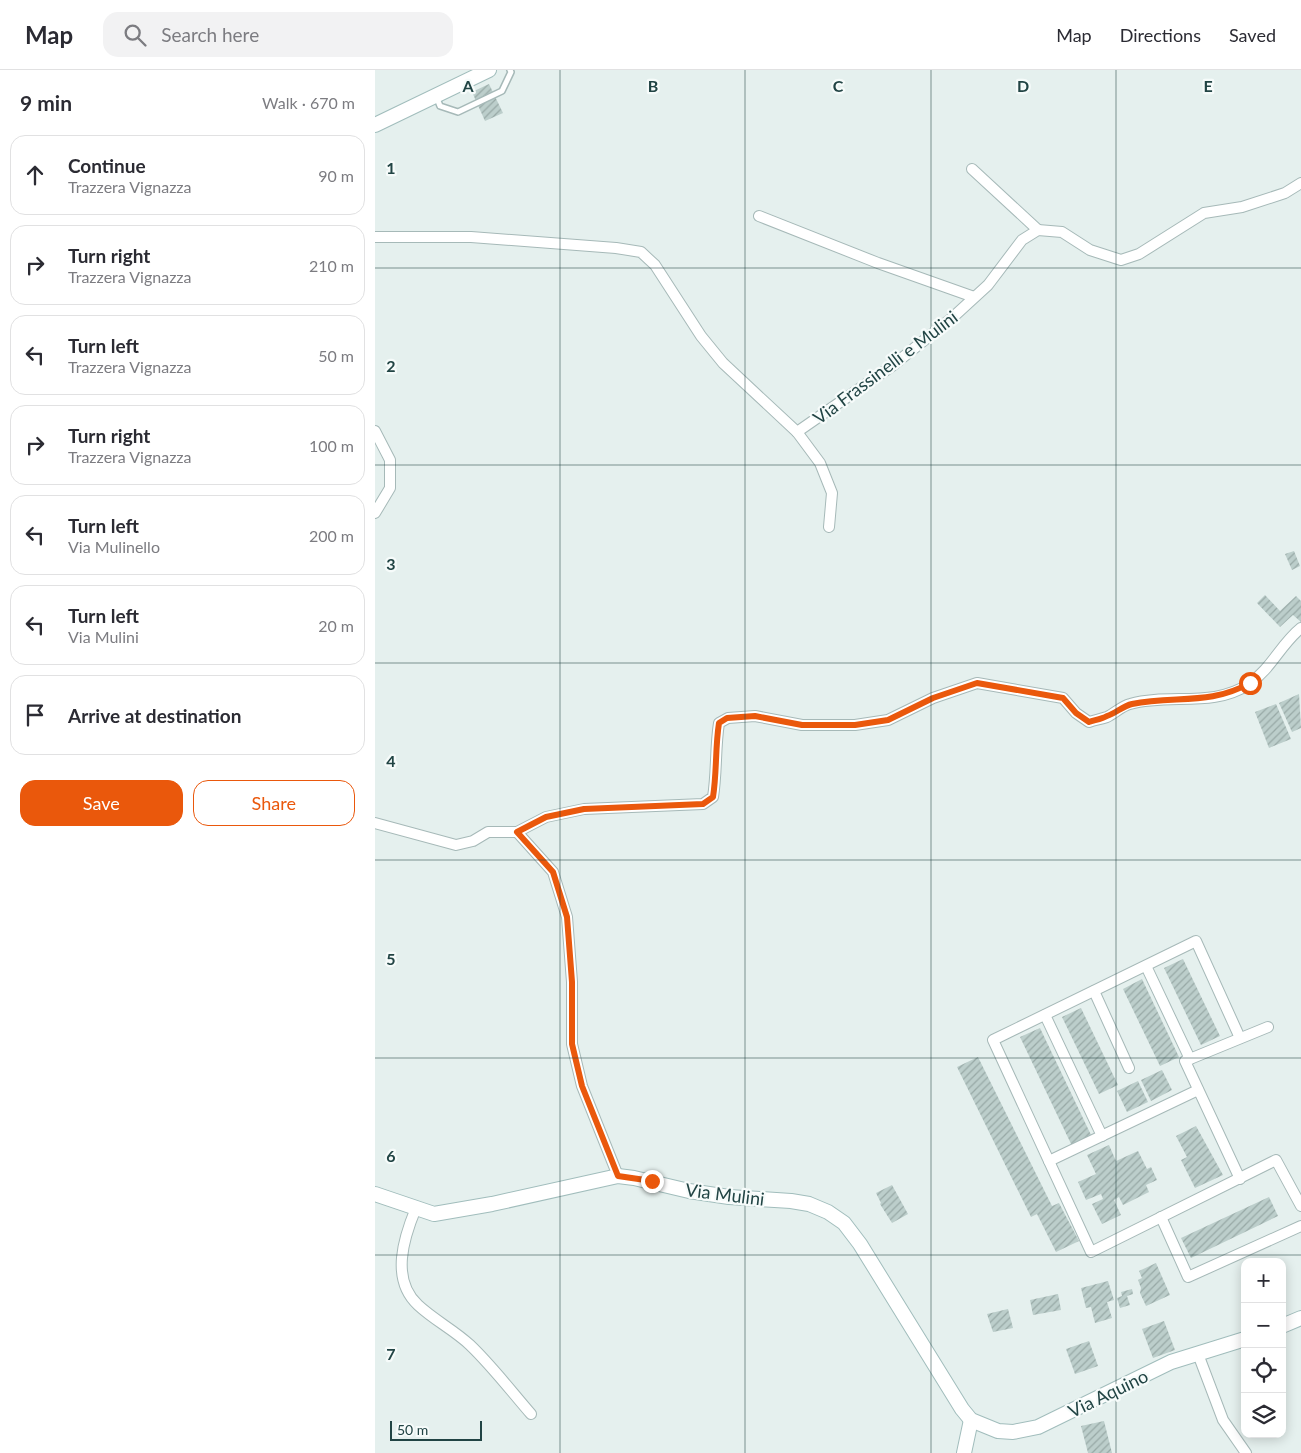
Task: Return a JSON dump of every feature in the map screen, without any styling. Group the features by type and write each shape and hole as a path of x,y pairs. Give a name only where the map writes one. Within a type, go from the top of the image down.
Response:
{"street":[{"path":"375,125 489,70"},
{"path":"972,169 1038,230 1062,232 1090,250 1121,260 1139,254 1204,213 1242,207 1285,193 1301,183"},
{"path":"759,216 974,297"},
{"name":"Via Frassinelli e Mulini","path":"375,237 471,237 617,248 641,252 655,265 701,336 723,362 797,432 892,366 988,285 1022,240 1038,230"},
{"path":"375,431 390,460 390,488 375,512"},
{"path":"797,432 820,463 832,493 829,527"},
{"path":"375,823 456,845 473,841 488,832 517,832 546,817 584,809 703,804 713,797 717,774 716,740 719,723 727,718 755,716 802,725 855,725 888,720 933,698 977,683 1063,698 1076,713 1089,722 1107,717 1129,704 1163,700 1207,699 1233,692 1250,683 1269,667 1293,634 1301,628"},
{"path":"517,832 553,872 567,917 572,982 572,1044 582,1086 618,1176"},
{"path":"1240,1038 1196,941 993,1040 1091,1252 1276,1160 1301,1206"},
{"path":"1146,966 1190,1059"},
{"path":"1094,991 1129,1068"},
{"path":"1045,1015 1102,1136"},
{"path":"1240,1179 1185,1062 1268,1026"},
{"path":"1049,1161 1198,1090"},
{"name":"Via Mulini","path":"375,1194 434,1214 492,1204 618,1176 729,1197 791,1201 828,1212 844,1223 860,1244 962,1409 971,1420"},
{"path":"416,1208 402,1246 402,1268 406,1285 417,1304 470,1345 531,1414"},
{"path":"1161,1217 1188,1277 1301,1226"},
{"path":"1286,1324 1301,1318"},
{"name":"Via Aquino","path":"971,1420 998,1431 1013,1432 1038,1427 1171,1362 1241,1340"},
{"path":"1198,1354 1223,1420 1246,1453"},
{"path":"964,1453 971,1420"}],"lane":[{"path":"436,96 440,106 458,112 502,91 511,72 510,70"}],"building":[{"path":"489,84 503,113 485,121 472,92"},
{"path":"1294,551 1300,566 1292,570 1285,554"},
{"path":"1265,595 1280,611 1296,596 1301,601 1301,622 1293,615 1280,627 1257,603"},
{"path":"1299,694 1301,728 1292,732 1279,703"},
{"path":"1276,704 1291,739 1269,748 1255,712"},
{"path":"1183,959 1220,1036 1201,1045 1164,968"},
{"path":"1142,979 1179,1057 1160,1066 1123,989"},
{"path":"1081,1008 1118,1085 1099,1094 1062,1017"},
{"path":"1040,1028 1092,1137 1072,1146 1020,1037"},
{"path":"978,1057 1052,1206 1059,1203 1079,1241 1056,1252 1037,1214 1031,1217 957,1067"},
{"path":"1162,1070 1172,1090 1151,1101 1141,1080"},
{"path":"1138,1081 1148,1102 1127,1112 1117,1091"},
{"path":"1196,1126 1223,1175 1195,1188 1181,1160 1187,1157 1176,1136"},
{"path":"1109,1145 1116,1161 1138,1151 1147,1169 1151,1167 1157,1180 1146,1185 1149,1192 1123,1205 1119,1197 1114,1200 1121,1215 1102,1224 1092,1204 1103,1199 1101,1194 1086,1200 1078,1182 1096,1174 1087,1155"},
{"path":"892,1185 908,1214 892,1223 880,1204 876,1193"},
{"path":"1269,1197 1278,1216 1191,1258 1181,1238"},
{"path":"1156,1263 1170,1295 1146,1306 1140,1293 1141,1288 1138,1280 1142,1278 1139,1271"},
{"path":"1108,1281 1114,1300 1107,1302 1112,1318 1095,1323 1091,1307 1086,1308 1081,1288"},
{"path":"1132,1289 1133,1294 1127,1296 1130,1305 1120,1308 1117,1298 1122,1296 1121,1292"},
{"path":"1058,1294 1061,1310 1033,1315 1030,1300"},
{"path":"1008,1309 1013,1328 993,1332 987,1314"},
{"path":"1164,1321 1175,1350 1153,1358 1142,1329"},
{"path":"1089,1341 1098,1366 1075,1374 1066,1349"},
{"path":"1104,1421 1112,1453 1088,1453 1081,1426"}],"route":[{"path":"652,1181 618,1176 582,1086 572,1044 572,982 567,917 553,872 517,832 546,817 584,809 703,804 713,797 717,774 716,740 719,723 727,718 755,716 802,725 855,725 888,720 933,698 977,683 1063,698 1076,713 1089,722 1107,717 1129,704 1163,700 1207,699 1233,692 1250,683"}]}
